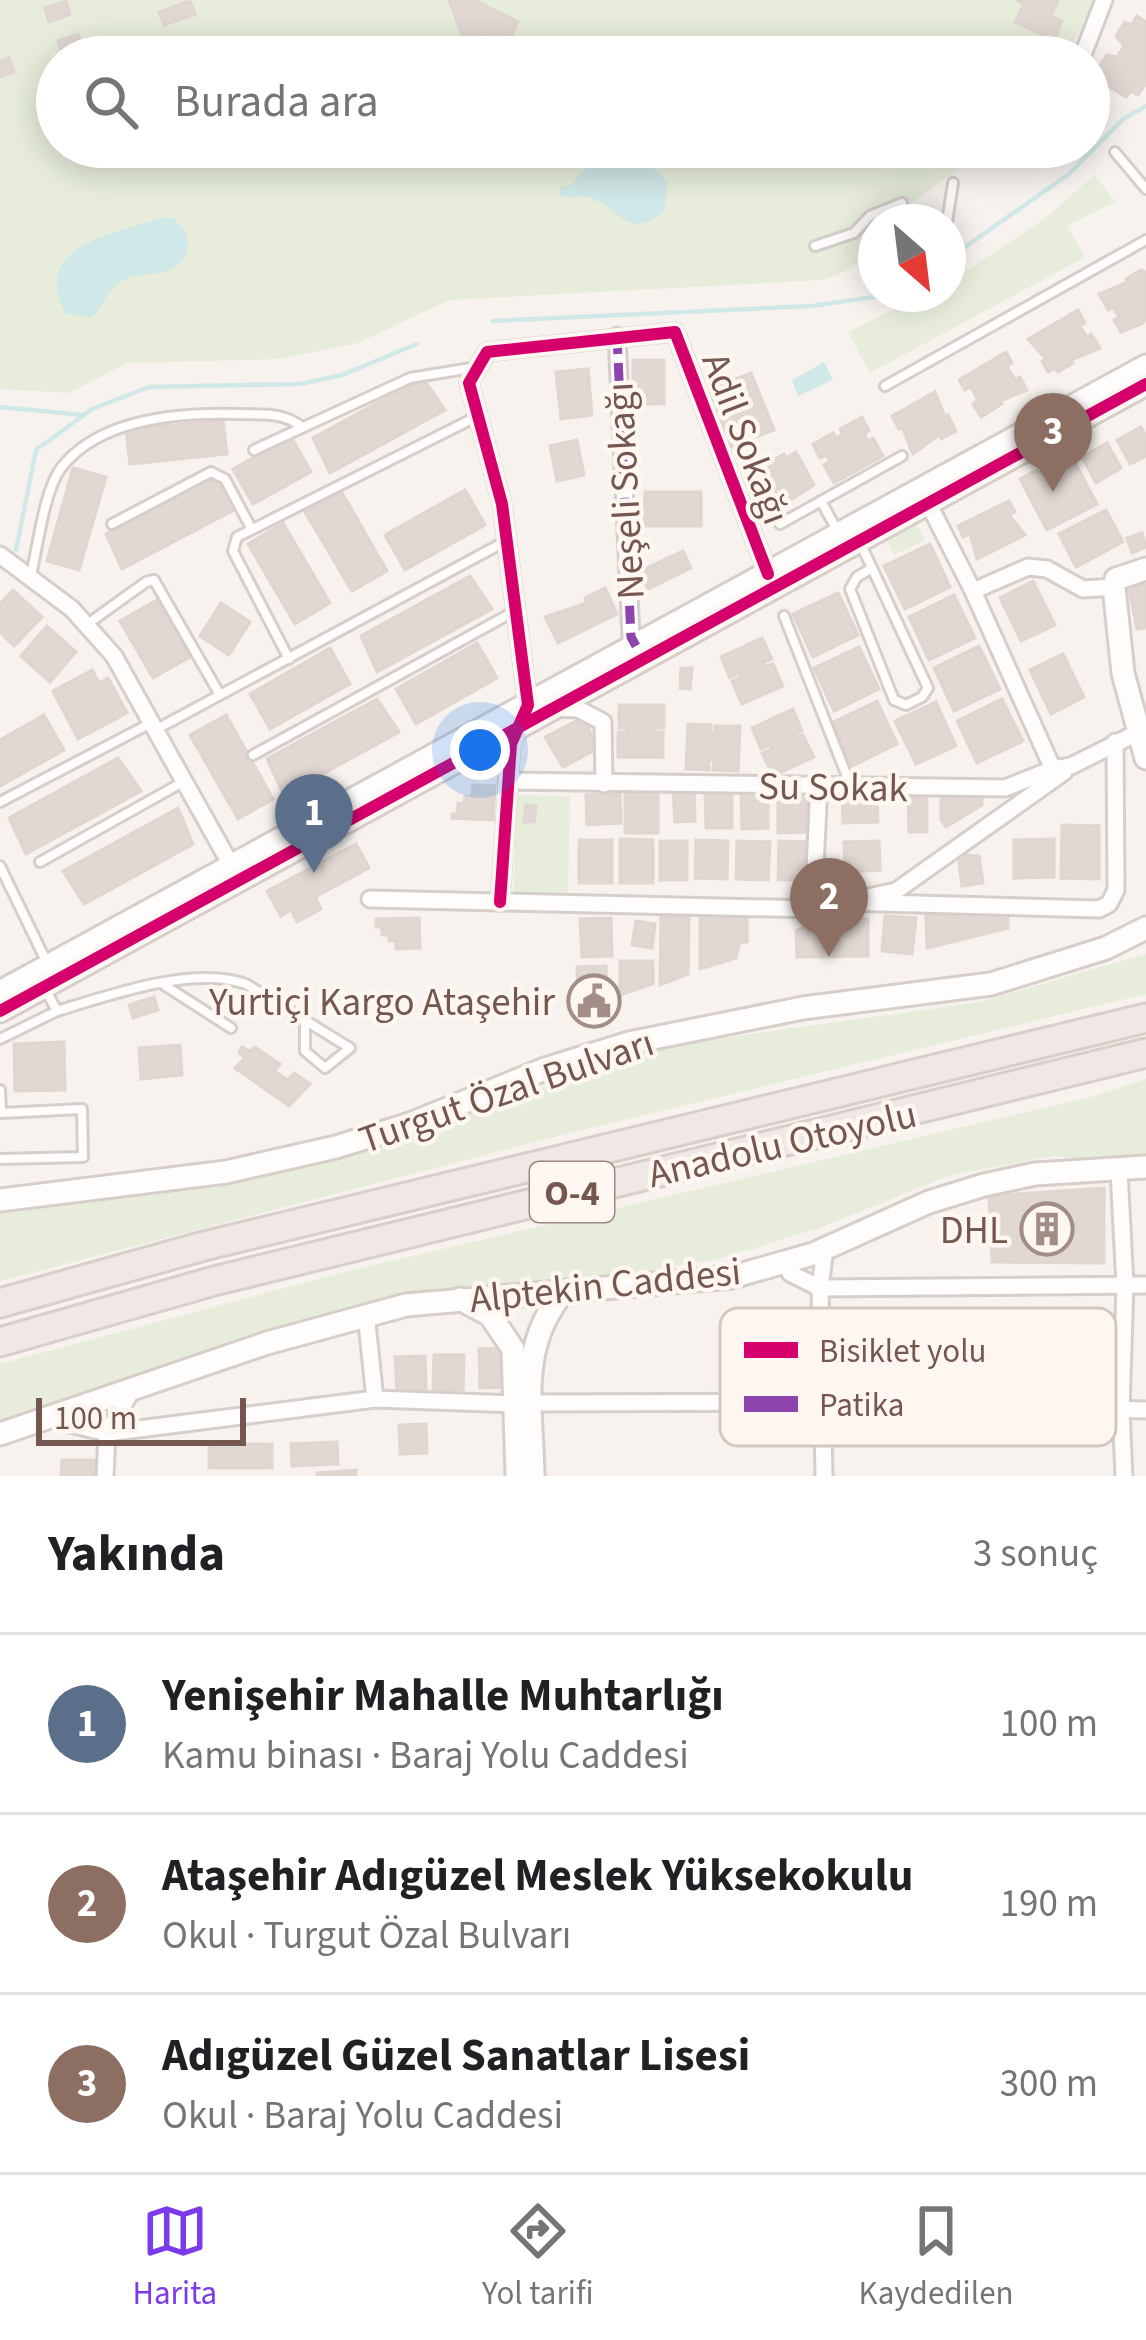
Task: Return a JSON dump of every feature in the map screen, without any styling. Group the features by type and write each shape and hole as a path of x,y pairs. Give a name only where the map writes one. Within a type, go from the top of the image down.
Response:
{"highway":[{"name":"Anadolu Otoyolu","path":"0,1303 227,1241 1146,1018"},
{"name":"Anadolu Otoyolu","path":"0,1342 258,1270 1146,1053"}],"street":[{"path":"1090,36 1104,0"},
{"name":"Adil Sokağı","path":"478,367 487,352 675,332 767,574"},
{"name":"Neşeli Sokağı","path":"617,336 631,638 636,646"},
{"path":"926,497 1146,366"},
{"path":"478,367 469,383 508,541 528,705 516,730 507,781 500,902"},
{"path":"0,1011 46,977 516,730 849,538 1146,384"},
{"path":"926,497 1053,769"},
{"path":"236,875 528,705 767,574 849,538"},
{"path":"0,555 87,624 114,656 236,875"},
{"path":"973,591 1028,567 1047,569 1083,589 1114,587"},
{"path":"1146,568 1116,579 1114,587 1123,673 1146,758"},
{"path":"528,705 578,709 603,722 604,784"},
{"name":"Su Sokak","path":"507,781 1005,788 1071,766 1142,732"},
{"path":"844,902 1099,910 1109,904 1116,890 1115,742"},
{"path":"370,898 813,909 896,891 1071,766"},
{"path":"813,909 819,784"},
{"path":"1106,948 1146,916"},
{"name":"Turgut Özal Bulvarı","path":"0,1200 226,1172 410,1124 545,1069 629,1043 803,1008 992,984 1106,948 1146,928"},
{"path":"1106,948 1146,939"},
{"path":"0,992 46,977"},
{"name":"Alptekin Caddesi","path":"0,1433 267,1342 366,1314 459,1298 732,1276 785,1263 929,1202 984,1185 1035,1174 1146,1167"},
{"path":"1119,1171 1126,1285 1121,1409 1124,1476"},
{"path":"820,1308 825,1248"},
{"path":"785,1263 790,1273 820,1288 1146,1285"},
{"path":"517,1476 535,1336 564,1291"},
{"path":"459,1298 490,1315 513,1349 533,1476"},
{"path":"366,1314 375,1399"},
{"path":"105,1476 107,1433 132,1390"},
{"path":"50,1418 107,1433 375,1399 720,1402"},
{"path":"1116,1409 1146,1410"},
{"path":"823,1446 824,1476"}],"lane":[{"path":"1115,152 1146,188"},
{"path":"950,204 953,183"},
{"path":"815,246 854,233 870,216 902,203"},
{"path":"884,386 1146,240"},
{"path":"254,449 410,377 478,367"},
{"path":"31,576 54,478 92,442 131,425 170,416 271,414 302,427"},
{"path":"289,658 233,551 234,541 251,528 478,416"},
{"path":"780,524 902,456"},
{"path":"112,524 211,472 224,479 251,528"},
{"path":"821,501 872,568 928,688 925,695 906,705 894,700 850,589 856,577 872,568"},
{"path":"0,802 220,695 508,541"},
{"path":"87,624 154,580 220,695"},
{"path":"253,755 516,611"},
{"path":"784,616 850,785"},
{"path":"40,862 184,782"},
{"path":"0,866 58,1011"},
{"path":"0,1039 58,1011 163,985 230,978 305,1021 350,1048 338,1061 319,1066 304,1052 305,1021"},
{"path":"163,985 231,1028"},
{"path":"0,1090 1,1114 82,1109 83,1157 0,1159"}],"green space":[{"path":"0,0 1096,0 1077,36 36,36 36,168 960,168 910,204 858,204 858,262 823,280 449,300 358,343 280,359 127,363 69,393 0,389"},
{"path":"1095,175 1115,202 1067,226 1085,257 870,373 848,332 889,312 966,312 966,271 1044,219"},
{"path":"916,524 925,540 894,555 886,539"},
{"path":"516,795 570,796 568,896 514,895"},
{"path":"1146,954 1146,994 562,1135 0,1281 0,1214 257,1179 361,1151 665,1046 980,1002"},
{"path":"1146,1079 1146,1157 1124,1163 1053,1156 951,1175 819,1228 718,1259 609,1277 479,1288 0,1425 0,1364 349,1271 1091,1097"}],"water":[{"path":"586,168 654,168 668,182 664,211 641,224 631,223 597,201 559,194 560,188 573,183"},
{"path":"172,218 185,232 188,246 182,261 167,271 120,282 90,318 65,313 57,290 59,271 68,257 101,237"},
{"path":"824,362 833,380 798,396 792,380"}],"building":[{"path":"449,0 474,0 518,22 511,36 462,36"},
{"path":"1016,0 1058,0 1051,16 1062,21 1056,36 1015,22 1024,4"},
{"path":"66,1 70,14 49,22 45,8"},
{"path":"190,1 195,14 164,25 159,12"},
{"path":"1137,16 1146,22 1146,83 1138,95 1131,91 1126,97 1110,87 1110,56 1117,57 1124,46 1116,36 1125,22 1131,25"},
{"path":"9,58 14,72 0,77 0,61"},
{"path":"1141,270 1146,272 1146,317 1143,323 1121,332 1114,320 1119,317 1113,307 1108,310 1099,294 1128,282"},
{"path":"1078,310 1085,323 1080,326 1100,348 1071,360 1058,372 1055,368 1048,372 1042,361 1046,359 1028,339"},
{"path":"1006,352 1012,363 1007,366 1027,390 1000,401 981,417 971,387 965,390 959,380"},
{"path":"633,360 664,360 664,404 633,404"},
{"path":"588,369 592,415 561,419 556,372"},
{"path":"751,373 774,430 730,447 708,390"},
{"path":"423,378 445,410 330,473 313,438"},
{"path":"935,392 956,431 941,439 939,435 913,454 892,416"},
{"path":"862,417 869,431 864,434 868,441 873,438 883,456 834,483 824,465 830,461 827,455 820,458 813,444 833,433 836,438 843,434 840,429"},
{"path":"223,420 227,454 130,464 126,430"},
{"path":"1141,427 1146,456 1130,464 1117,440"},
{"path":"291,437 311,472 253,504 233,469"},
{"path":"577,440 584,475 557,481 550,446"},
{"path":"1107,443 1121,468 1096,483 1082,457"},
{"path":"796,452 814,485 773,511 770,507 761,512 744,481 751,477 749,473"},
{"path":"1070,453 1097,504 1047,530 1020,479"},
{"path":"73,468 106,477 79,570 47,561"},
{"path":"215,476 236,509 122,569 106,534"},
{"path":"465,490 485,525 405,570 385,535"},
{"path":"341,491 387,571 352,591 305,512"},
{"path":"645,492 701,492 701,526 644,526"},
{"path":"1009,501 1015,512 1009,515 1025,535 977,559 970,534 963,537 958,526"},
{"path":"1106,510 1123,542 1076,567 1059,534"},
{"path":"283,523 330,603 295,624 248,544"},
{"path":"1142,533 1146,547 1132,553 1127,538"},
{"path":"930,544 950,587 905,609 884,566"},
{"path":"683,551 691,568 648,589 640,571"},
{"path":"470,576 492,609 377,672 361,636"},
{"path":"1033,581 1055,625 1021,641 1000,598"},
{"path":"1146,585 1146,628 1137,629 1129,588"},
{"path":"605,588 617,614 558,643 545,617 587,603 585,598"},
{"path":"13,590 42,617 14,646 0,632 0,604"},
{"path":"838,593 858,635 813,657 793,614"},
{"path":"954,595 975,638 929,660 909,617"},
{"path":"157,600 190,657 153,678 120,621"},
{"path":"221,603 250,622 229,655 200,636"},
{"path":"47,626 76,652 50,682 21,656"},
{"path":"762,638 772,659 763,663 765,667 773,664 783,686 742,704 732,681 741,677 739,673 730,678 721,657"},
{"path":"477,643 497,678 416,724 396,689"},
{"path":"979,646 1000,689 954,711 934,668"},
{"path":"859,647 879,689 834,711 814,668"},
{"path":"330,648 350,684 270,729 250,694"},
{"path":"1063,654 1084,697 1051,714 1030,670"},
{"path":"681,668 692,668 690,689 680,688"},
{"path":"92,670 99,683 108,678 127,713 78,739 53,691"},
{"path":"377,699 399,732 284,795 267,759"},
{"path":"1002,699 1023,741 977,763 957,721"},
{"path":"877,701 897,744 852,766 832,723"},
{"path":"936,702 956,746 916,764 895,721"},
{"path":"619,705 664,705 664,728 655,728 663,732 663,757 618,757 618,732 628,732 628,728 619,728"},
{"path":"793,709 802,731 794,735 803,735 814,757 773,776 762,753 772,749 770,745 761,749 752,728"},
{"path":"44,715 64,750 0,786 0,740"},
{"path":"226,715 273,799 238,819 190,735"},
{"path":"584,717 597,749 563,767 545,737"},
{"path":"688,724 711,725 711,734 715,726 740,726 738,771 713,770 714,760 709,760 709,770 686,769"},
{"path":"118,758 141,791 26,854 9,818"},
{"path":"473,785 495,786 493,820 452,818 458,803 464,804 465,796 472,797"},
{"path":"694,788 695,821 675,822 673,790"},
{"path":"778,789 806,789 807,832 778,833"},
{"path":"625,790 658,790 658,833 625,833"},
{"path":"705,791 732,791 732,828 706,828"},
{"path":"741,791 768,791 768,828 742,829"},
{"path":"877,792 878,822 843,823 842,794"},
{"path":"620,794 621,823 587,825 586,795"},
{"path":"941,794 982,794 982,805 946,827 941,819"},
{"path":"908,797 927,797 927,832 909,832"},
{"path":"526,805 536,806 534,822 524,822"},
{"path":"178,808 193,844 84,904 63,871"},
{"path":"1062,825 1099,826 1099,879 1061,878"},
{"path":"620,839 653,840 653,883 620,883"},
{"path":"1054,839 1054,877 1014,878 1014,840"},
{"path":"579,840 612,840 612,883 579,883"},
{"path":"696,840 728,841 727,879 695,878"},
{"path":"660,841 687,841 687,880 660,880"},
{"path":"737,841 770,842 768,880 736,879"},
{"path":"779,841 806,842 806,880 778,880"},
{"path":"879,841 880,870 845,872 844,842"},
{"path":"356,844 369,868 315,897 321,909 297,922 291,910 281,916 267,891"},
{"path":"958,855 979,856 983,883 962,886"},
{"path":"1008,913 1008,928 927,948 926,915"},
{"path":"661,916 689,917 688,974 660,985"},
{"path":"885,916 916,918 912,954 882,951"},
{"path":"700,917 747,917 747,942 740,942 736,958 700,969"},
{"path":"419,918 420,948 396,949 396,941 389,941 382,927 376,927 376,919"},
{"path":"611,918 612,956 582,957 580,919"},
{"path":"868,919 868,956 797,957 796,931 818,920"},
{"path":"636,921 655,924 652,948 632,945"},
{"path":"620,961 653,961 653,984 620,995"},
{"path":"606,966 607,995 578,1005 577,967"},
{"path":"154,997 158,1010 133,1018 129,1005"},
{"path":"64,1042 65,1090 15,1091 14,1044"},
{"path":"180,1045 182,1075 141,1079 139,1048"},
{"path":"242,1047 250,1051 255,1047 280,1064 274,1071 288,1080 294,1073 310,1084 289,1106 235,1068 245,1058 239,1053"},
{"name":"DHL","path":"1104,1188 1104,1263 992,1262 989,1196"},
{"path":"506,1348 507,1387 480,1388 479,1349"},
{"path":"434,1355 464,1355 463,1390 433,1390"},
{"path":"425,1356 426,1389 397,1390 395,1357"},
{"path":"426,1424 427,1453 400,1454 399,1425"},
{"path":"337,1442 338,1464 292,1466 291,1444"},
{"path":"209,1444 272,1444 272,1468 209,1468"},
{"path":"62,1460 100,1460 100,1476 61,1476"},
{"path":"356,1470 356,1476 317,1476 317,1473"}],"waterway":[{"path":"1110,132 1146,106"},
{"path":"966,246 1075,168"},
{"path":"493,321 812,306 858,299"},
{"path":"16,550 36,450 92,409 149,387 300,384 342,375 417,344"},
{"path":"0,407 84,415"}],"marked path":[{"path":"617,336 631,637 636,646"}],"cycle path":[{"path":"500,902 511,744 528,705 502,504 469,383 487,352 675,332 768,574"},
{"path":"0,1011 1146,384"}],"place":[{"name":"Adıgüzel Güzel Sanatlar Lisesi","path":"1053,492"},
{"name":"Yenişehir Mahalle Muhtarlığı","path":"314,873"},
{"name":"Ataşehir Adıgüzel Meslek Yüksekokulu","path":"829,957"},
{"name":"Yurtiçi Kargo Ataşehir","path":"594,1001"},
{"name":"DHL","path":"1047,1229"}]}
